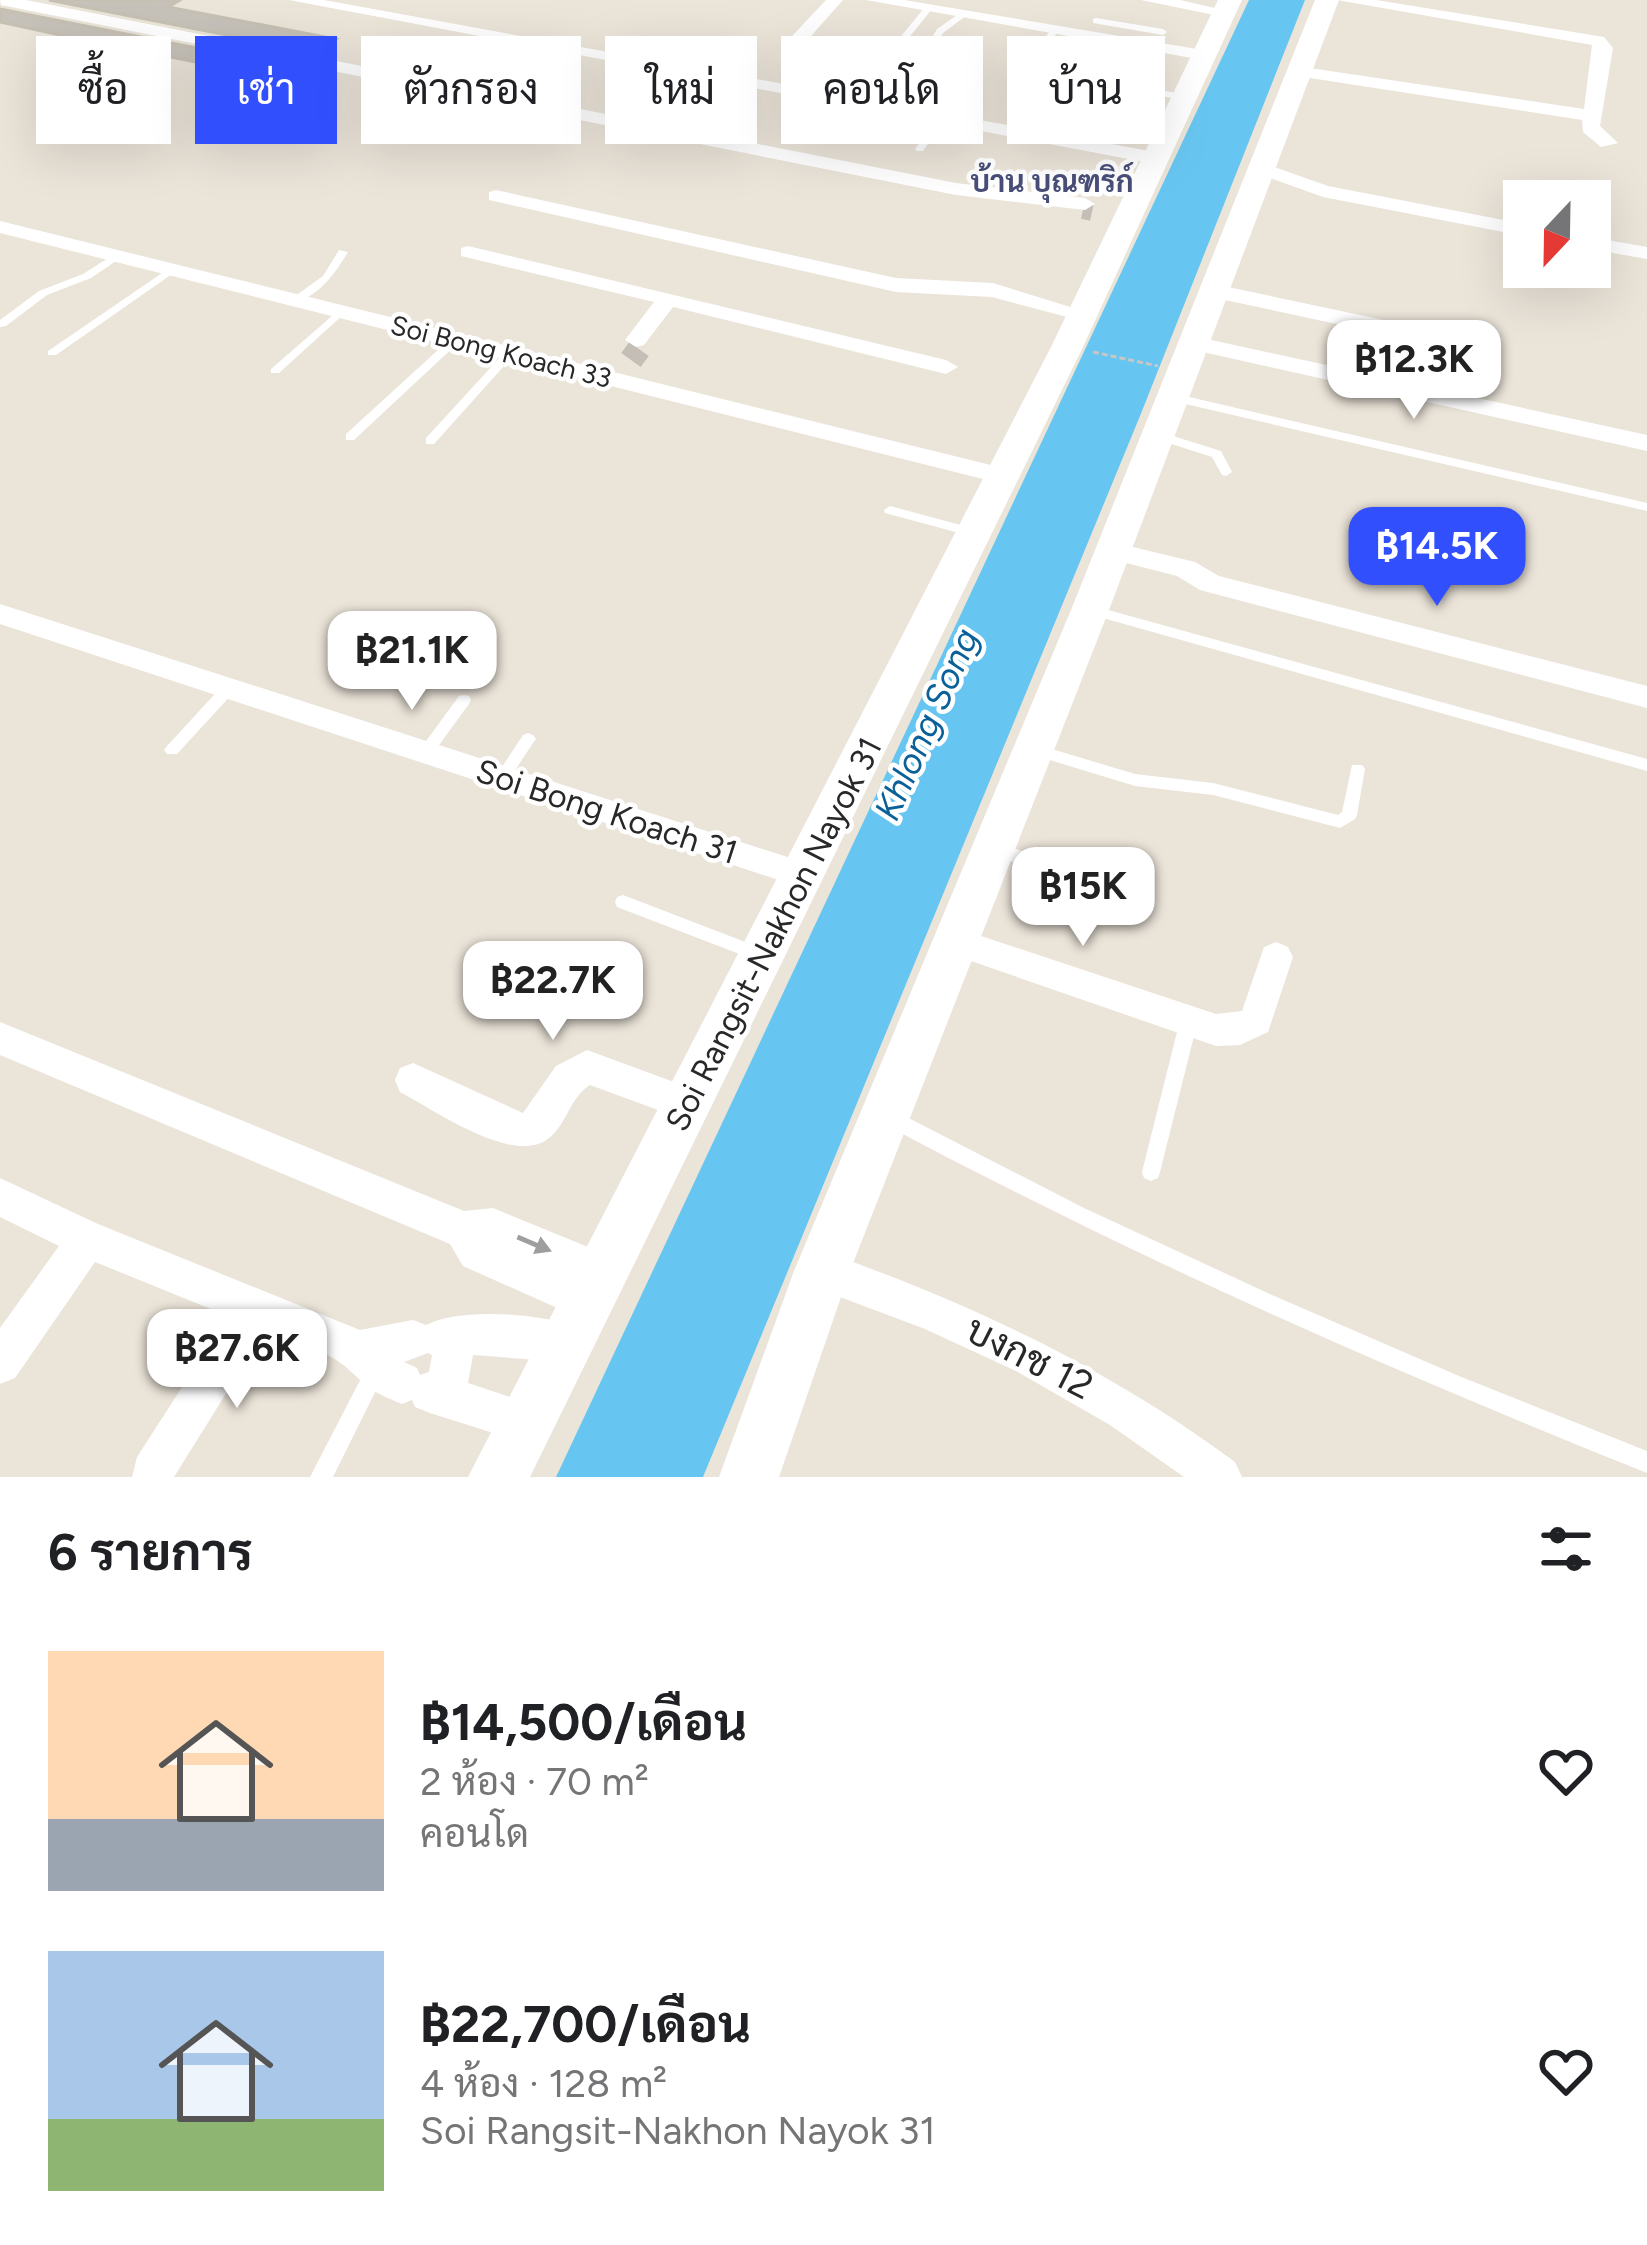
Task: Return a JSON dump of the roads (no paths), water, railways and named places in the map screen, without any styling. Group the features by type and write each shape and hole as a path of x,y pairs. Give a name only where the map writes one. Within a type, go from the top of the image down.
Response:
{"street":[{"path":"1,0 956,189 1097,209"},
{"path":"297,0 605,57"},
{"path":"822,0 797,34 835,0"},
{"path":"874,0 1143,45 1199,32"},
{"path":"1149,0 1199,32"},
{"path":"749,1477 822,1271 1090,610 1172,386 1303,73 1327,0"},
{"path":"1346,0 1409,5 1598,41 1604,48 1589,115 1594,134 1608,143"},
{"name":"Soi Rangsit-Nakhon Nayok 31","path":"498,1477 1003,476 1081,332 1097,209 1155,158 1184,97 1199,32"},
{"path":"1303,73 1589,115"},
{"path":"983,125 1092,139 1155,158"},
{"path":"1260,168 1308,188 1424,217 1503,227"},
{"path":"496,196 884,283 975,292 1003,303 1032,303 1081,332"},
{"name":"Soi Bong Koach 33","path":"0,227 1003,476"},
{"path":"1611,247 1647,253"},
{"path":"468,252 946,367"},
{"path":"1214,291 1426,336"},
{"path":"603,378 668,299"},
{"path":"1172,386 1647,443"},
{"path":"1109,560 1182,588 1210,584 1647,697"},
{"name":"Soi Bong Koach 31","path":"0,614 803,875"},
{"path":"954,941 1188,1024 1240,1029 1256,1021 1276,958"},
{"path":"0,1038 464,1230 477,1252 594,1287"},
{"path":"413,1080 504,1127 524,1131 537,1125 569,1078 587,1067 688,1104"},
{"path":"0,1197 87,1239 256,1308 412,1361 526,1421"},
{"path":"0,1363 87,1239"},
{"name":"บงกช 12","path":"822,1271 913,1302 1028,1351 1167,1435 1220,1477"},
{"path":"152,1472 256,1308"},
{"path":"412,1361 565,1342"}],"lane":[{"path":"906,36 928,9"},
{"path":"937,36 963,15"},
{"path":"1096,21 1199,32"},
{"path":"1051,36 1055,30"},
{"path":"1165,94 1184,97"},
{"path":"920,149 924,144"},
{"path":"295,301 327,278 343,252"},
{"path":"2,324 43,292 87,276 117,257"},
{"path":"52,353 171,270"},
{"path":"275,371 340,313"},
{"path":"350,437 454,341"},
{"path":"430,441 509,354"},
{"path":"1172,386 1226,472"},
{"path":"1172,386 1647,507"},
{"path":"890,510 974,533"},
{"path":"1090,610 1647,765"},
{"path":"172,750 229,688"},
{"path":"426,752 464,700"},
{"path":"503,777 528,739"},
{"path":"1033,749 1135,780 1213,789 1340,822 1349,814 1357,769"},
{"path":"992,848 1108,886"},
{"path":"623,902 764,957"},
{"path":"1151,1172 1188,1024"},
{"path":"885,1115 1121,1238 1448,1384 1647,1462"},
{"path":"321,1477 412,1361"}],"water":[{"name":"Khlong Song","path":"1249,0 1305,0 1140,416 703,1477 556,1477"}],"tunnel":[{"path":"1083,210 1092,212"},
{"path":"631,360 639,349"}],"district":[{"name":"บ้าน บุณฑริก์","path":"1052,182"}]}
